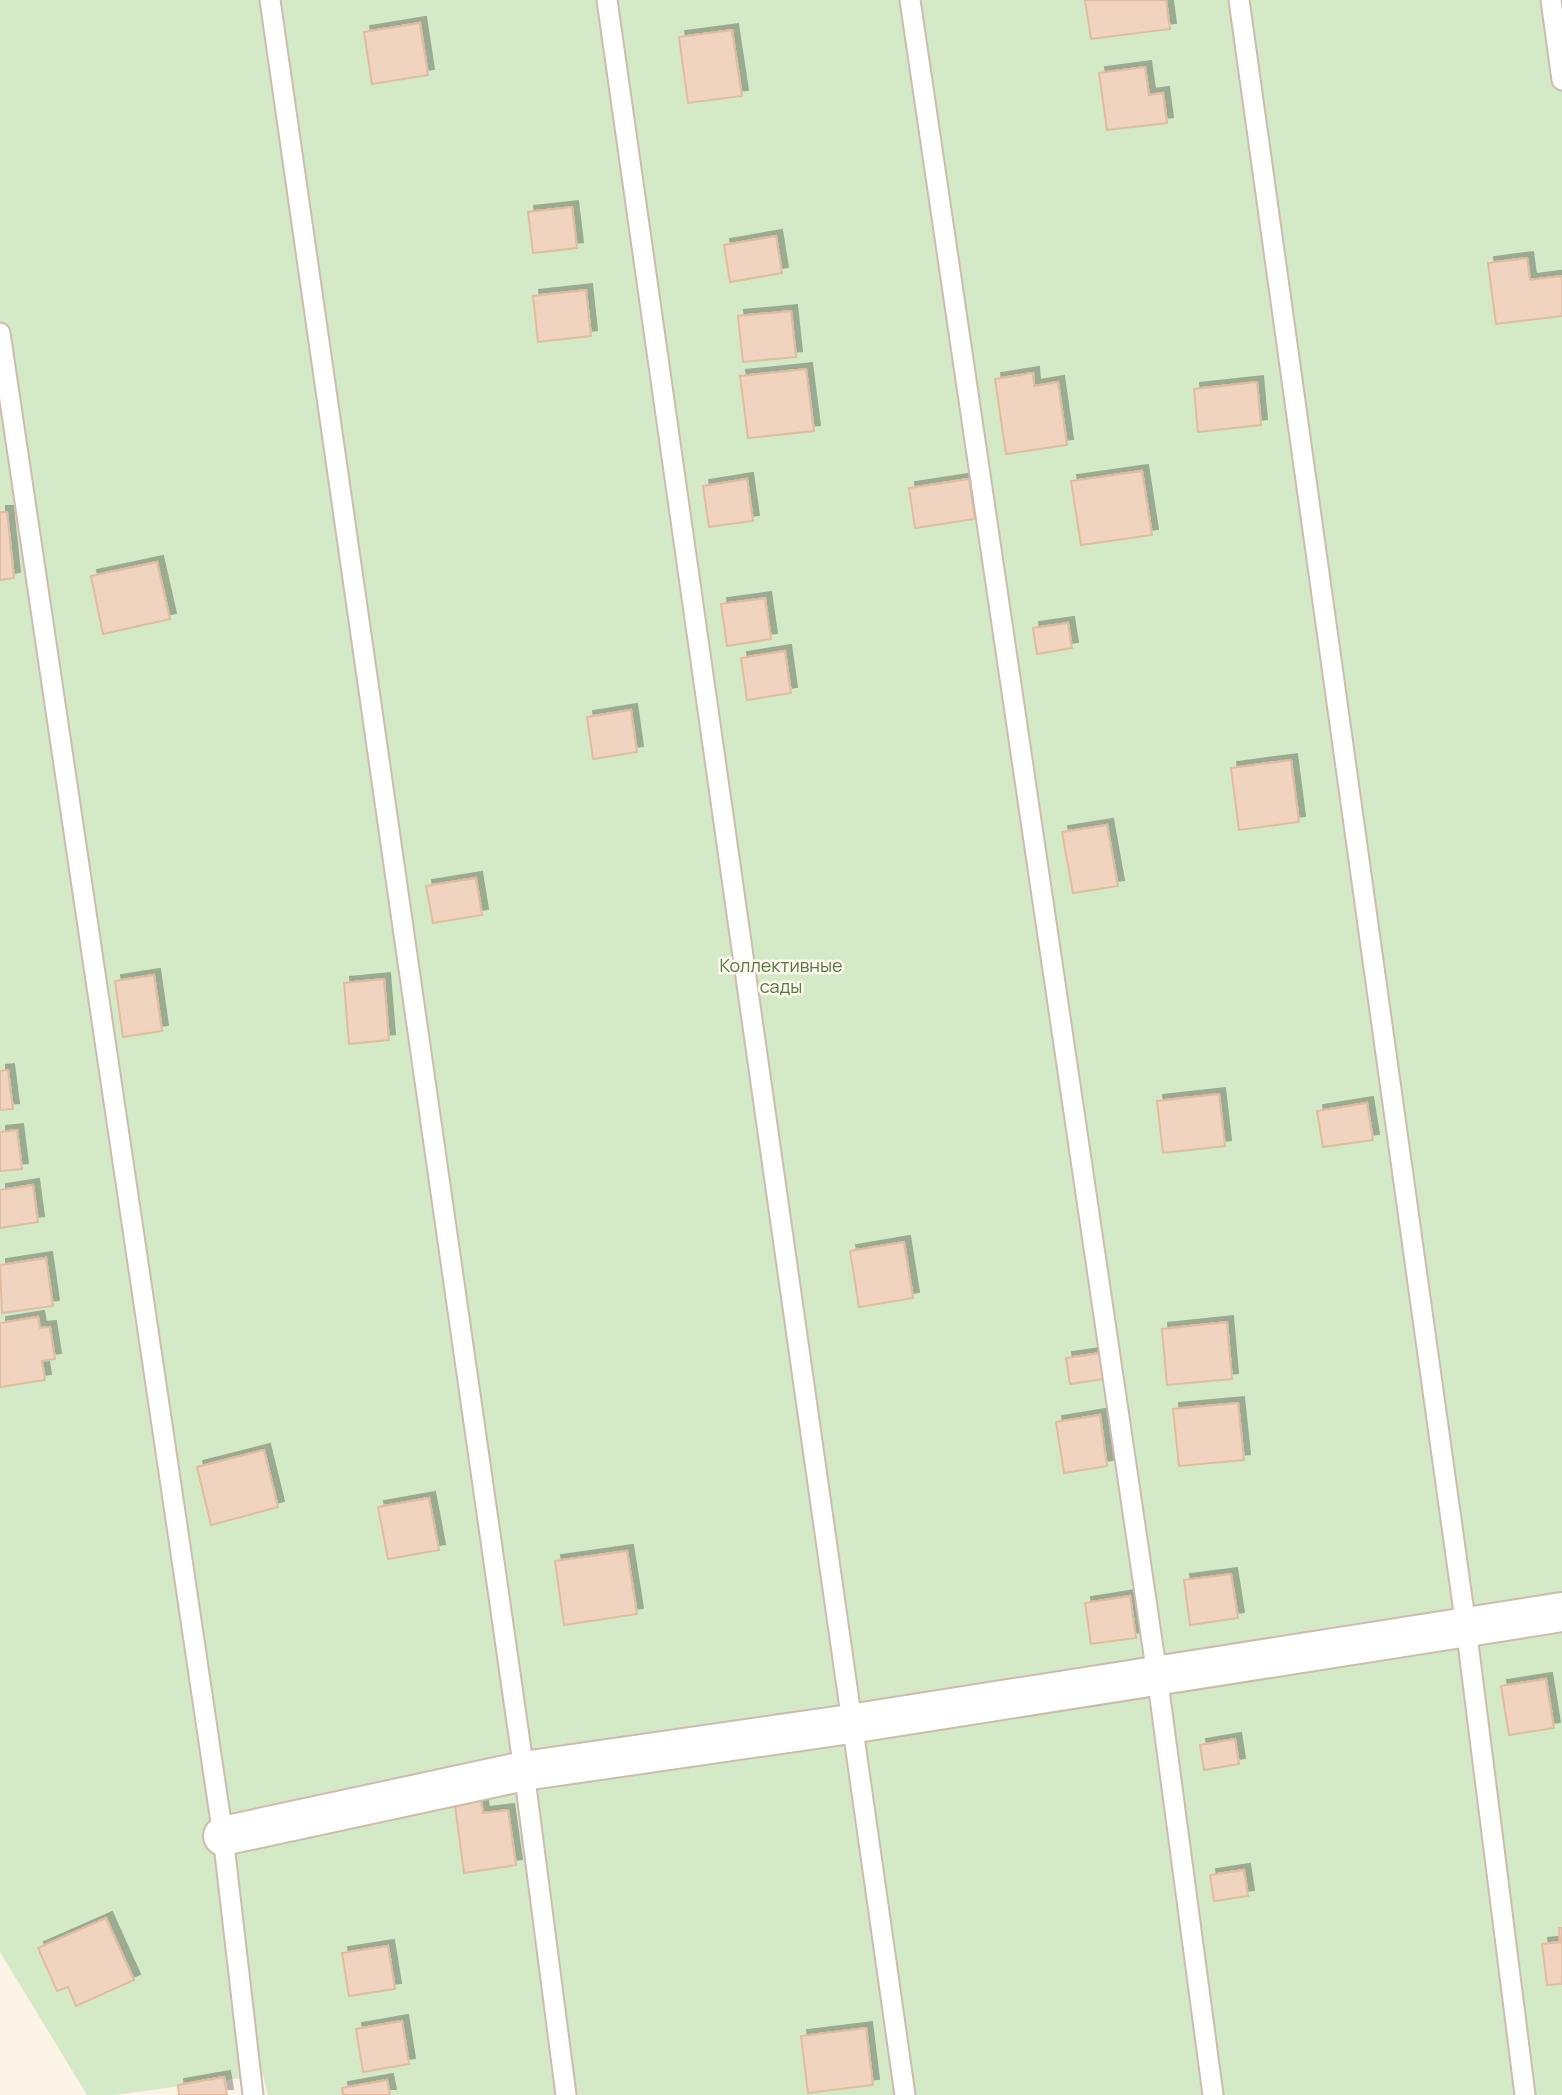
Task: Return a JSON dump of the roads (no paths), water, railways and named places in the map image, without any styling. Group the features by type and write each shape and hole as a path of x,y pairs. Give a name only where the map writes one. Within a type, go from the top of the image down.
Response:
{"street":[{"path":"223,1836 524,1772 850,1724 1562,1612"}],"lane":[{"path":"270,0 524,1772 566,2095"},
{"path":"607,0 850,1724 905,2095"},
{"path":"910,0 1157,1675 1213,2095"},
{"path":"1239,0 1466,1627 1525,2095"},
{"path":"1551,0 1562,80"},
{"path":"0,333 223,1836 253,2095"}],"park label":[{"name":"Коллективные сады","path":"781,975"}]}
